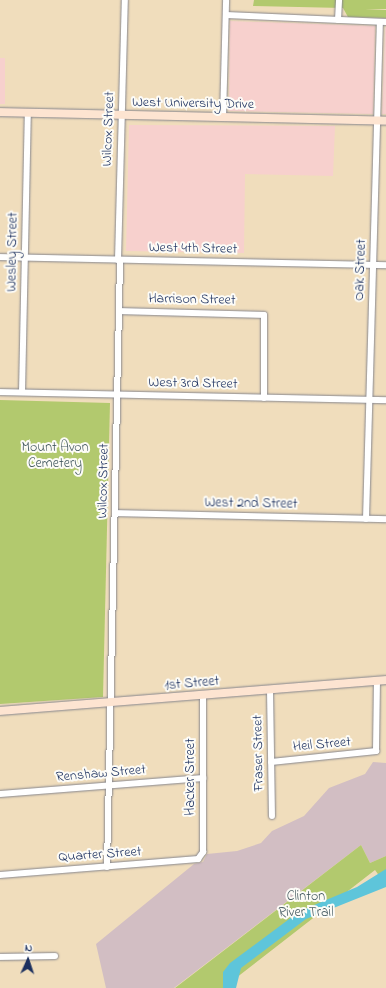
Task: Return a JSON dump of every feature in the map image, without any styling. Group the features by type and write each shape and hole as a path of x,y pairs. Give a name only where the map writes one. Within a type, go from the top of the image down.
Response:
{"main road":[{"name":"West University Drive","path":"0,112 386,121"},
{"name":"1st Street","path":"0,711 203,697 386,680"}],"street":[{"name":"Wilcox Street","path":"107,867 120,310 119,260 125,0"},
{"path":"223,118 226,0"},
{"path":"338,20 340,0"},
{"path":"226,15 383,22"},
{"name":"Oak Street","path":"366,519 377,121 383,22"},
{"name":"Wesley Street","path":"22,392 28,113"},
{"name":"West 4th Street","path":"0,257 386,265"},
{"name":"Harrison Street","path":"120,310 264,315 264,398"},
{"name":"West 3rd Street","path":"0,392 386,400"},
{"name":"West 2nd Street","path":"115,513 386,519"},
{"name":"Heil Street","path":"271,762 376,751 376,681"},
{"name":"Fraser Street","path":"270,690 272,816"},
{"name":"Hacker Street","path":"201,857 203,697"},
{"name":"Renshaw Street","path":"0,794 203,778"},
{"name":"Quarter Street","path":"0,875 194,860 201,857"},
{"path":"0,957 55,956"}],"shaded area":[{"path":"230,21 375,26 373,114 229,111"},
{"path":"385,28 386,114 382,114"},
{"path":"0,58 5,58 5,104 0,104"},
{"path":"129,125 335,126 333,176 245,174 244,253 126,251"},
{"path":"373,762 386,763 386,856 370,863 361,845 174,988 106,988 96,944 194,864 203,862 207,854 237,851 261,843 272,831 304,816 329,788 365,774"}],"green space":[{"path":"254,0 386,0 386,9 365,9 386,10 386,18 348,17 343,8 253,6"},
{"name":"Mount Avon Cemetery","path":"0,400 110,403 103,697 0,704"},
{"name":"Clinton River Trail","path":"361,845 370,863 386,856 386,873 380,877 375,870 223,988 175,988"}],"water":[{"path":"386,869 386,887 306,919 241,968 236,988 223,988 223,972 230,963 300,911 357,887"}]}
